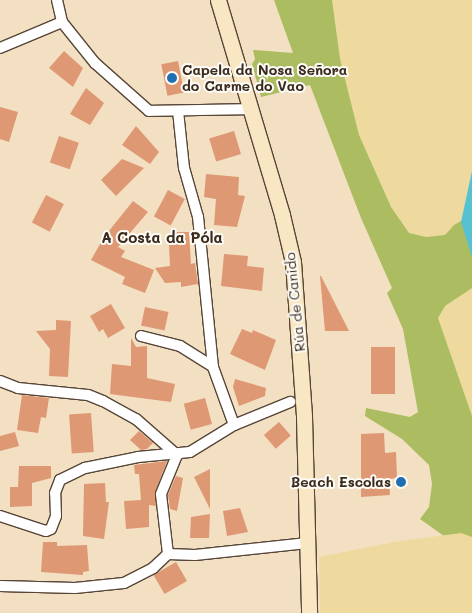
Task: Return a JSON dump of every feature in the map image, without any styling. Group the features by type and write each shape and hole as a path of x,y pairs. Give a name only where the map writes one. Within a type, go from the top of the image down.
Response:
{"main road":[{"name":"Rúa de Canido","path":"218,0 282,215 296,283 309,613"}],"street":[{"path":"57,0 62,22 96,62 149,111 178,112 251,109"},
{"path":"0,48 62,22"},
{"path":"178,112 184,168 198,217 213,367 234,425"},
{"path":"141,336 180,346 213,367"},
{"path":"0,381 18,388 88,396 103,401 136,419 177,455"},
{"path":"0,516 46,531 54,524 55,493 60,480 85,468 138,457 177,455 190,452 234,425 290,402"},
{"path":"168,554 161,494 177,455"},
{"path":"0,586 75,588 124,583 153,568 168,554 195,555 307,543"}],"green space":[{"path":"274,0 472,0 472,541 444,536 420,519 429,507 432,484 429,465 402,439 365,416 366,408 410,417 418,412 403,329 387,293 392,288 361,218 310,85 261,97 252,64 255,59 253,50 293,53"}],"sand":[{"path":"332,0 472,0 472,215 454,225 445,235 426,237 409,233 391,207 359,135 340,59"},
{"path":"472,288 472,416 438,318 445,306"},
{"path":"461,533 472,537 472,613 320,613 319,557 394,542"}],"water":[{"path":"472,171 472,257 461,222"}],"building":[{"path":"64,51 83,68 73,87 49,68"},
{"name":"Capela da Nosa Señora do Carme do Vao","path":"178,61 184,92 167,96 161,64"},
{"path":"86,88 104,103 90,125 70,114"},
{"path":"0,107 18,112 9,142 0,139"},
{"path":"136,126 159,152 150,164 122,145"},
{"path":"234,131 241,154 216,162 209,139"},
{"path":"59,136 79,143 70,169 50,162"},
{"path":"122,159 144,168 116,196 101,180"},
{"path":"206,174 239,177 238,195 245,196 237,227 214,225 216,199 204,197"},
{"path":"168,190 185,199 171,225 154,216"},
{"path":"46,195 64,204 50,232 32,223"},
{"path":"133,201 148,212 118,247 125,251 121,257 154,270 145,293 122,284 125,277 91,260 104,237"},
{"path":"173,232 189,232 191,264 195,263 198,284 181,287 181,282 165,283 155,268 170,266 169,245 173,245"},
{"path":"224,254 248,256 247,266 264,268 262,291 221,286"},
{"path":"321,276 349,331 325,331"},
{"path":"111,304 125,328 108,338 103,329 99,332 90,316"},
{"path":"145,307 168,312 165,331 141,326"},
{"path":"56,320 71,321 68,377 49,376 50,349 36,331 56,330"},
{"path":"242,329 252,333 253,330 276,340 265,370 230,354"},
{"path":"131,338 136,347 147,346 147,378 175,384 171,402 110,394 112,364 131,366"},
{"path":"371,347 395,347 395,394 371,394"},
{"path":"235,379 266,388 265,396 239,406 233,387"},
{"path":"22,395 49,398 46,418 41,417 38,433 17,430"},
{"path":"205,398 212,424 191,430 184,404"},
{"path":"91,413 94,452 72,453 69,415"},
{"path":"279,422 291,436 276,449 264,435"},
{"path":"139,431 153,443 147,449 141,450 130,440"},
{"path":"15,432 19,446 0,451 0,436"},
{"path":"384,433 385,453 396,452 397,478 389,479 390,495 361,497 361,434"},
{"path":"167,461 155,492 156,506 149,505 149,527 126,529 124,501 141,500 139,474 135,474 134,465"},
{"path":"19,466 51,466 51,478 32,483 32,506 10,507 10,487 18,487"},
{"path":"210,469 210,509 194,477"},
{"path":"176,476 183,478 177,511 170,509 168,495"},
{"path":"105,483 106,502 109,502 104,539 83,536 84,484"},
{"path":"240,508 248,532 227,536 223,511"},
{"path":"210,514 209,538 190,538 191,517"},
{"path":"43,542 57,542 57,546 87,545 89,571 83,572 83,575 41,572"},
{"path":"176,562 187,581 164,594 153,575"}],"place":[{"name":"Capela da Nosa Señora do Carme do Vao","path":"172,78"},
{"name":"Beach Escolas","path":"401,482"}],"district":[{"name":"A Costa da Póla","path":"162,238"}]}
